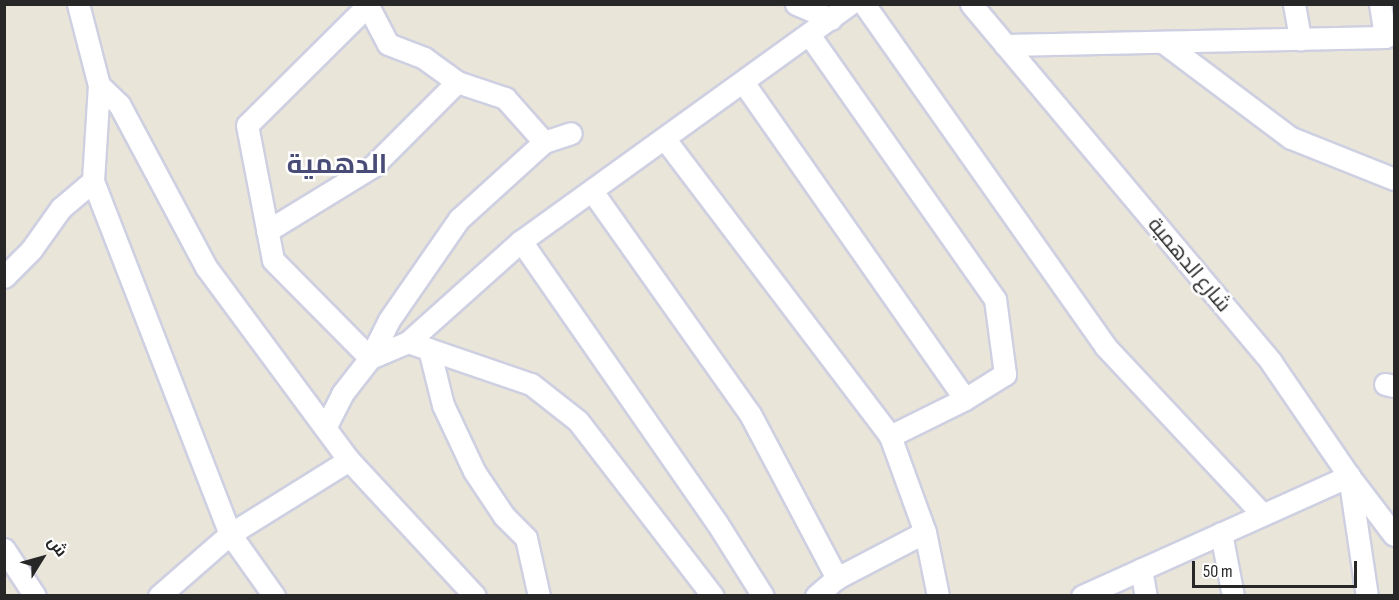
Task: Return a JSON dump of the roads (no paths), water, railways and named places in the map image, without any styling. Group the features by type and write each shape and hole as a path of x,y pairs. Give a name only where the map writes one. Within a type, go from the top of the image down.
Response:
{"street":[{"path":"78,4 99,85 93,181 230,534 274,596"},
{"path":"796,4 831,19"},
{"path":"370,358 408,342 521,241 810,36 850,4"},
{"path":"864,4 1105,346 1262,514"},
{"name":"شارع الدهمية","path":"971,4 1271,362 1348,476 1395,535"},
{"path":"1294,4 1300,39"},
{"path":"1005,45 1300,39 1390,34 1380,4"},
{"path":"370,358 273,260 248,125 367,5 388,44 424,58 457,82 505,98 544,142"},
{"path":"810,36 995,299 1005,374 965,399 890,436"},
{"path":"1163,42 1291,138 1395,179"},
{"path":"267,231 373,166 457,82"},
{"path":"743,82 965,399"},
{"path":"99,85 119,104 206,267 349,460 475,596"},
{"path":"326,426 342,394 370,358 389,320 459,219 544,142 571,133"},
{"path":"664,138 890,436 925,532 938,596"},
{"path":"7,271 31,250 61,208 93,181"},
{"path":"592,191 750,414 837,579"},
{"path":"521,241 717,523 763,596"},
{"path":"408,342 531,384 578,421 713,596"},
{"path":"429,349 443,405 474,471 504,516 526,538 539,596"},
{"path":"159,596 230,534 349,460"},
{"path":"1082,596 1348,476 1367,596"},
{"path":"816,596 837,579 925,532"},
{"path":"1221,533 1233,596"},
{"path":"9,561 35,596"},
{"path":"1140,569 1146,596"}],"district":[{"name":"الدهمية","path":"337,166"}]}
